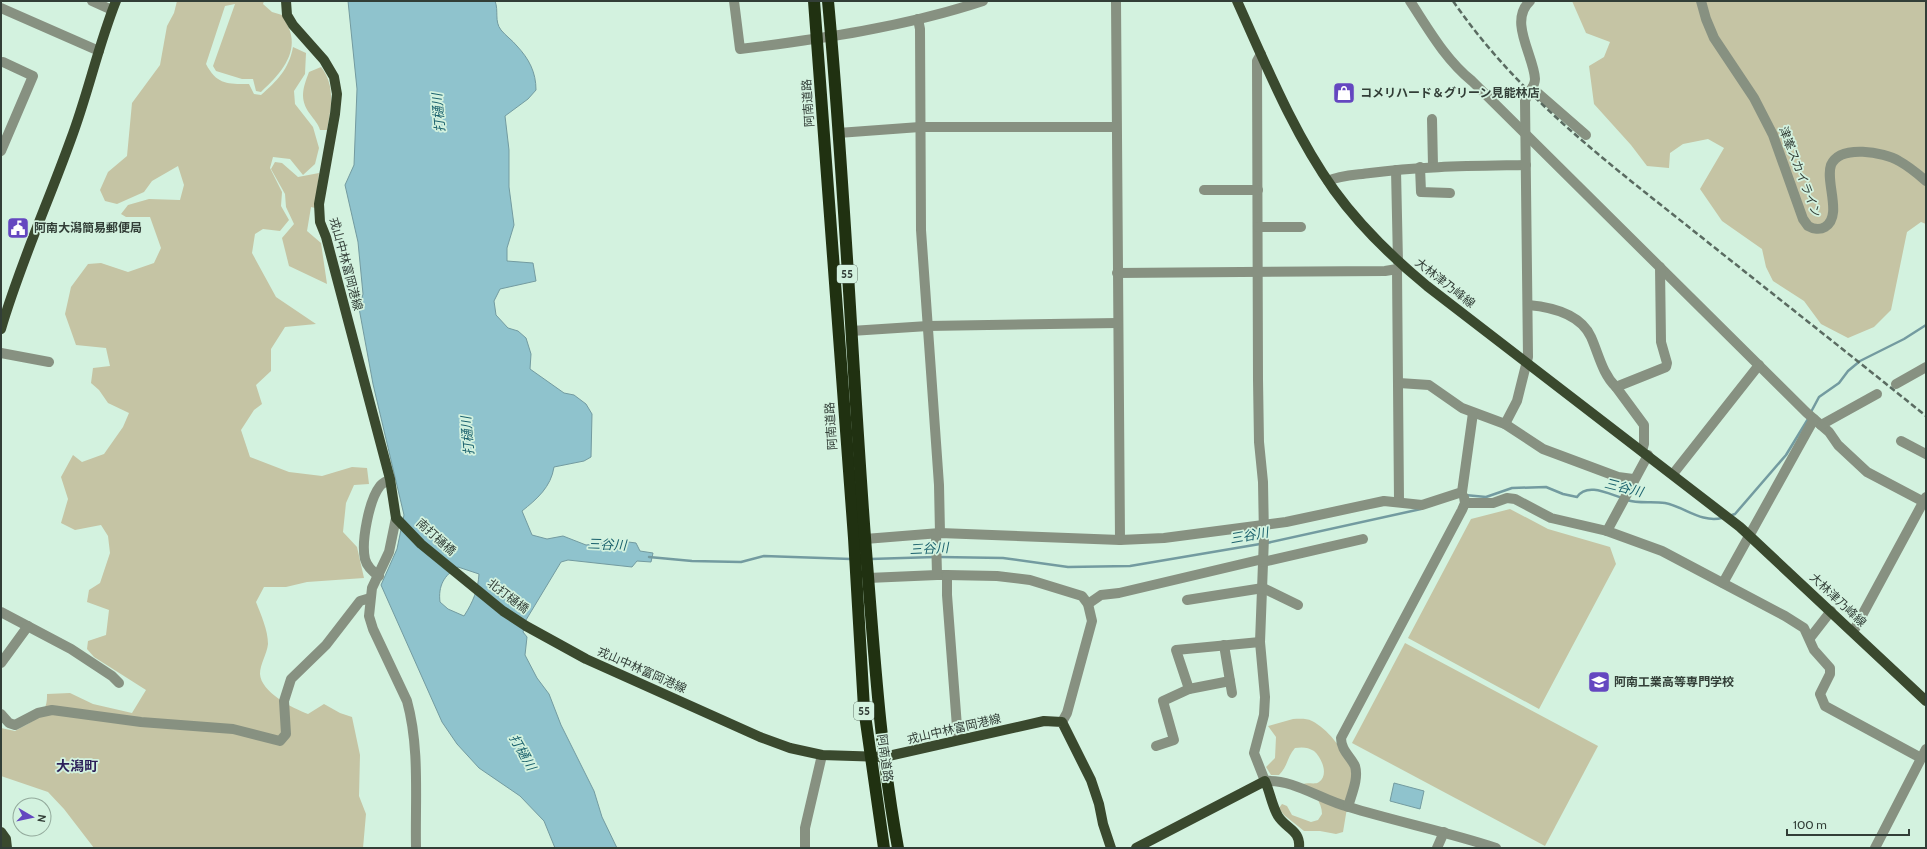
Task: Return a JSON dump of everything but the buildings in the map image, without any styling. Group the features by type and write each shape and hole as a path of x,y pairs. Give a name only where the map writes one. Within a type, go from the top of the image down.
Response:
{"highway":[{"name":"阿南道路","path":"814,1 856,573 864,708 884,848"},
{"name":"阿南道路","path":"828,1 868,577 884,757 898,848"}],"main road":[{"name":"戎山中林富岡港線","path":"286,1 287,15 293,25 324,60 334,77 337,94 335,114 319,204 320,222 326,237 390,479 398,519"},
{"name":"大林津乃峰線","path":"1238,1 1295,127 1328,181 1353,213 1398,265 1722,512 1854,632 1926,701"},
{"path":"1,330 22,261 42,217 72,137 114,6"},
{"name":"南打樋橋","path":"398,519 422,544 474,587"},
{"name":"北打樋橋","path":"474,587 503,611 526,626"},
{"name":"戎山中林富岡港線","path":"526,626 586,659 760,737 790,748 822,755 870,758 884,757 1044,721 1062,722"},
{"path":"1062,722 1091,780 1099,804 1102,824 1111,848"},
{"path":"1136,848 1265,781 1271,793 1277,815 1282,822 1296,832 1299,837 1299,848"},
{"path":"1,832 6,838 7,848"}],"street":[{"path":"92,1 114,6"},
{"path":"734,1 740,49 831,36 918,19 970,3 982,1"},
{"path":"1116,1 1120,540"},
{"path":"1410,1 1443,53 1459,70 1472,81 1867,472 1925,500 1854,632"},
{"path":"1505,424 1517,401 1527,363 1528,305 1525,101 1535,80 1525,45 1522,25 1523,12 1530,1"},
{"name":"津峯スカイライン","path":"1701,1 1706,19 1714,38 1754,98 1773,135 1803,219 1808,226 1816,229 1822,228 1831,222 1833,210 1830,170 1836,158 1844,154 1853,152 1886,156 1898,161 1926,181"},
{"path":"1,8 99,51"},
{"path":"918,19 920,29 921,230 939,486 938,536 940,572 947,595 958,740"},
{"path":"1261,54 1257,61 1259,442 1263,482 1264,537 1260,642 1265,697 1264,715 1254,753 1265,781 1288,784 1348,807 1444,832 1496,848"},
{"path":"1,151 33,76 2,63"},
{"path":"1532,88 1586,135"},
{"path":"1432,119 1433,166"},
{"path":"838,133 920,127 1116,127"},
{"path":"1328,181 1334,178 1433,166 1526,165"},
{"path":"1420,168 1421,192 1450,193"},
{"path":"1396,170 1399,383 1398,501"},
{"path":"1204,190 1258,190"},
{"path":"1258,227 1301,227"},
{"path":"1117,274 1258,272 1398,265"},
{"path":"1616,387 1666,367 1667,363 1661,342 1660,267"},
{"path":"1528,305 1548,307 1564,312 1583,326 1591,336 1608,379 1616,387 1644,425 1645,453 1607,531"},
{"path":"851,331 928,326 1118,323"},
{"path":"1,353 49,362"},
{"path":"1673,474 1759,365"},
{"path":"1896,384 1926,368"},
{"path":"1399,383 1429,385 1453,402 1473,413 1505,424 1543,449 1618,476 1633,479"},
{"path":"1722,583 1813,418 1878,394"},
{"path":"1348,807 1356,779 1355,767 1341,745 1341,738 1463,497 1473,413"},
{"path":"1901,441 1926,454"},
{"path":"379,576 372,572 365,560 365,538 368,516 380,485 390,479"},
{"path":"866,543 938,536 1120,540 1164,538 1286,522 1384,501 1398,501 1422,505 1463,497 1493,503 1507,498 1514,499 1559,521 1607,531 1662,551 1785,616 1804,628 1810,638 1814,650 1830,668 1830,674 1820,694 1825,706 1923,754 1876,848"},
{"path":"398,519 389,552 370,598 369,616 373,630 407,701 413,729 416,848"},
{"path":"1088,604 1101,595 1124,592 1263,558 1363,539"},
{"path":"868,577 940,572 997,576 1030,580 1082,596 1088,604 1092,620 1067,714 1062,722"},
{"path":"1187,600 1263,588 1298,605"},
{"path":"1,714 9,723 15,725 38,713 52,710 141,722 233,729 280,740 286,734 284,701 291,678 326,645 360,601 370,598"},
{"path":"1810,638 1831,611"},
{"path":"1,612 50,636 112,676 119,683"},
{"path":"1,663 28,626"},
{"path":"1189,689 1176,650 1260,642"},
{"path":"1224,645 1232,693"},
{"path":"1156,746 1174,740 1163,701 1189,689 1230,681"},
{"path":"805,848 805,828 822,755"},
{"path":"1437,848 1444,832"}],"green space":[{"path":"177,1 264,1 263,4 272,12 282,15 289,27 292,43 291,52 284,67 261,92 256,91 253,79 242,79 216,71 213,66 235,4 225,6 206,64 214,76 219,80 235,84 249,84 254,94 261,95 282,74 289,62 293,47 306,53 305,74 294,91 295,104 313,127 319,148 315,164 303,175 290,159 273,157 270,168 282,192 281,206 289,220 280,231 263,229 255,234 252,253 276,297 316,324 285,327 271,349 271,371 256,385 262,404 254,410 241,430 250,457 289,472 322,476 352,467 367,468 369,484 354,485 346,503 343,532 357,547 364,578 307,582 286,587 264,587 256,602 268,639 260,674 262,681 271,693 294,708 308,714 324,704 340,713 352,717 360,755 359,796 366,814 363,848 94,848 64,809 48,792 1,776 1,728 15,731 33,721 45,708 47,694 70,693 93,704 132,713 146,690 94,657 87,649 88,641 106,635 109,610 87,602 89,590 100,583 110,553 108,536 101,525 75,530 61,523 68,499 61,477 73,455 82,462 104,454 123,427 129,413 108,403 99,390 91,383 93,368 110,366 106,348 76,345 65,314 71,287 88,264 101,263 128,272 154,263 161,248 150,217 126,217 121,214 128,205 149,199 180,200 184,185 178,166 152,181 144,192 117,204 105,201 100,190 108,172 127,156 132,103 160,65 167,26 174,13"},
{"path":"1572,1 1926,1 1926,224 1921,222 1907,232 1891,310 1874,327 1848,338 1821,324 1804,301 1773,281 1766,267 1762,249 1722,221 1700,189 1724,148 1708,139 1683,144 1670,153 1669,168 1647,166 1631,145 1594,104 1589,66 1604,57 1610,42 1586,33"},
{"path":"321,67 326,74 331,90 331,106 327,130 320,130 307,109 303,98 305,83 309,72"},
{"path":"275,162 282,163 298,177 319,173 315,208 311,207 307,231 321,243 327,284 289,266 282,238 294,224 286,207 285,194 271,169"},
{"path":"1510,509 1548,529 1610,547 1616,564 1539,709 1408,638 1471,519"},
{"path":"1405,643 1598,746 1545,846 1352,743"},
{"path":"1293,719 1307,719 1319,725 1337,743 1350,765 1353,772 1343,832 1336,834 1320,831 1304,831 1284,815 1279,808 1282,804 1287,806 1292,815 1311,822 1318,820 1322,814 1322,810 1316,797 1303,784 1317,783 1324,775 1322,762 1314,751 1300,747 1295,748 1279,775 1271,775 1266,767 1275,758 1276,737 1268,726"}],"water":[{"name":"打樋川","path":"348,1 495,1 499,27 525,56 535,77 536,90 528,99 505,116 509,150 509,187 514,225 507,248 507,261 533,263 536,281 500,289 494,301 496,315 508,328 518,331 526,338 531,354 530,369 564,393 574,395 586,404 592,414 591,457 584,461 554,467 547,487 522,511 532,535 547,539 563,536 586,545 621,541 636,543 640,551 653,553 651,562 637,561 632,567 568,560 561,562 526,620 523,632 527,637 525,655 537,678 549,694 561,725 594,791 602,817 617,848 555,848 544,821 520,796 479,768 457,744 442,722 381,585 397,549 404,515 373,384 359,308 363,294 358,242 345,185 354,165 357,89","holes":["458,567 479,574 478,585 470,606 464,616 448,609 440,602 441,586 446,577 453,570"]},
{"path":"1394,783 1424,791 1420,809 1390,801"}],"waterway":[{"name":"三谷川","path":"1811,412 1819,397 1839,383 1848,371 1860,361 1904,339 1926,325"},
{"name":"三谷川","path":"1729,516 1735,514 1786,455 1808,419"},
{"name":"三谷川","path":"1465,495 1486,497 1512,488 1546,487 1563,494 1577,497 1586,490 1598,490 1622,498"},
{"name":"三谷川","path":"1627,500 1636,502 1665,503 1700,517 1714,519 1722,518"},
{"name":"三谷川","path":"1267,543 1421,509"},
{"name":"三谷川","path":"940,557 1003,558 1068,567 1130,566 1260,544"},
{"name":"三谷川","path":"649,557 692,561 741,562 764,556 851,559"},
{"name":"三谷川","path":"870,559 935,557"}],"railway":[{"path":"1453,1 1478,35 1505,66 1533,96 1563,124 1625,176 1926,416"}],"place":[{"name":"コメリハード＆グリーン見能林店","path":"1344,93"},
{"name":"阿南大潟簡易郵便局","path":"18,228"},
{"name":"阿南工業高等専門学校","path":"1599,682"}],"district":[{"name":"大潟町","path":"77,766"}]}
